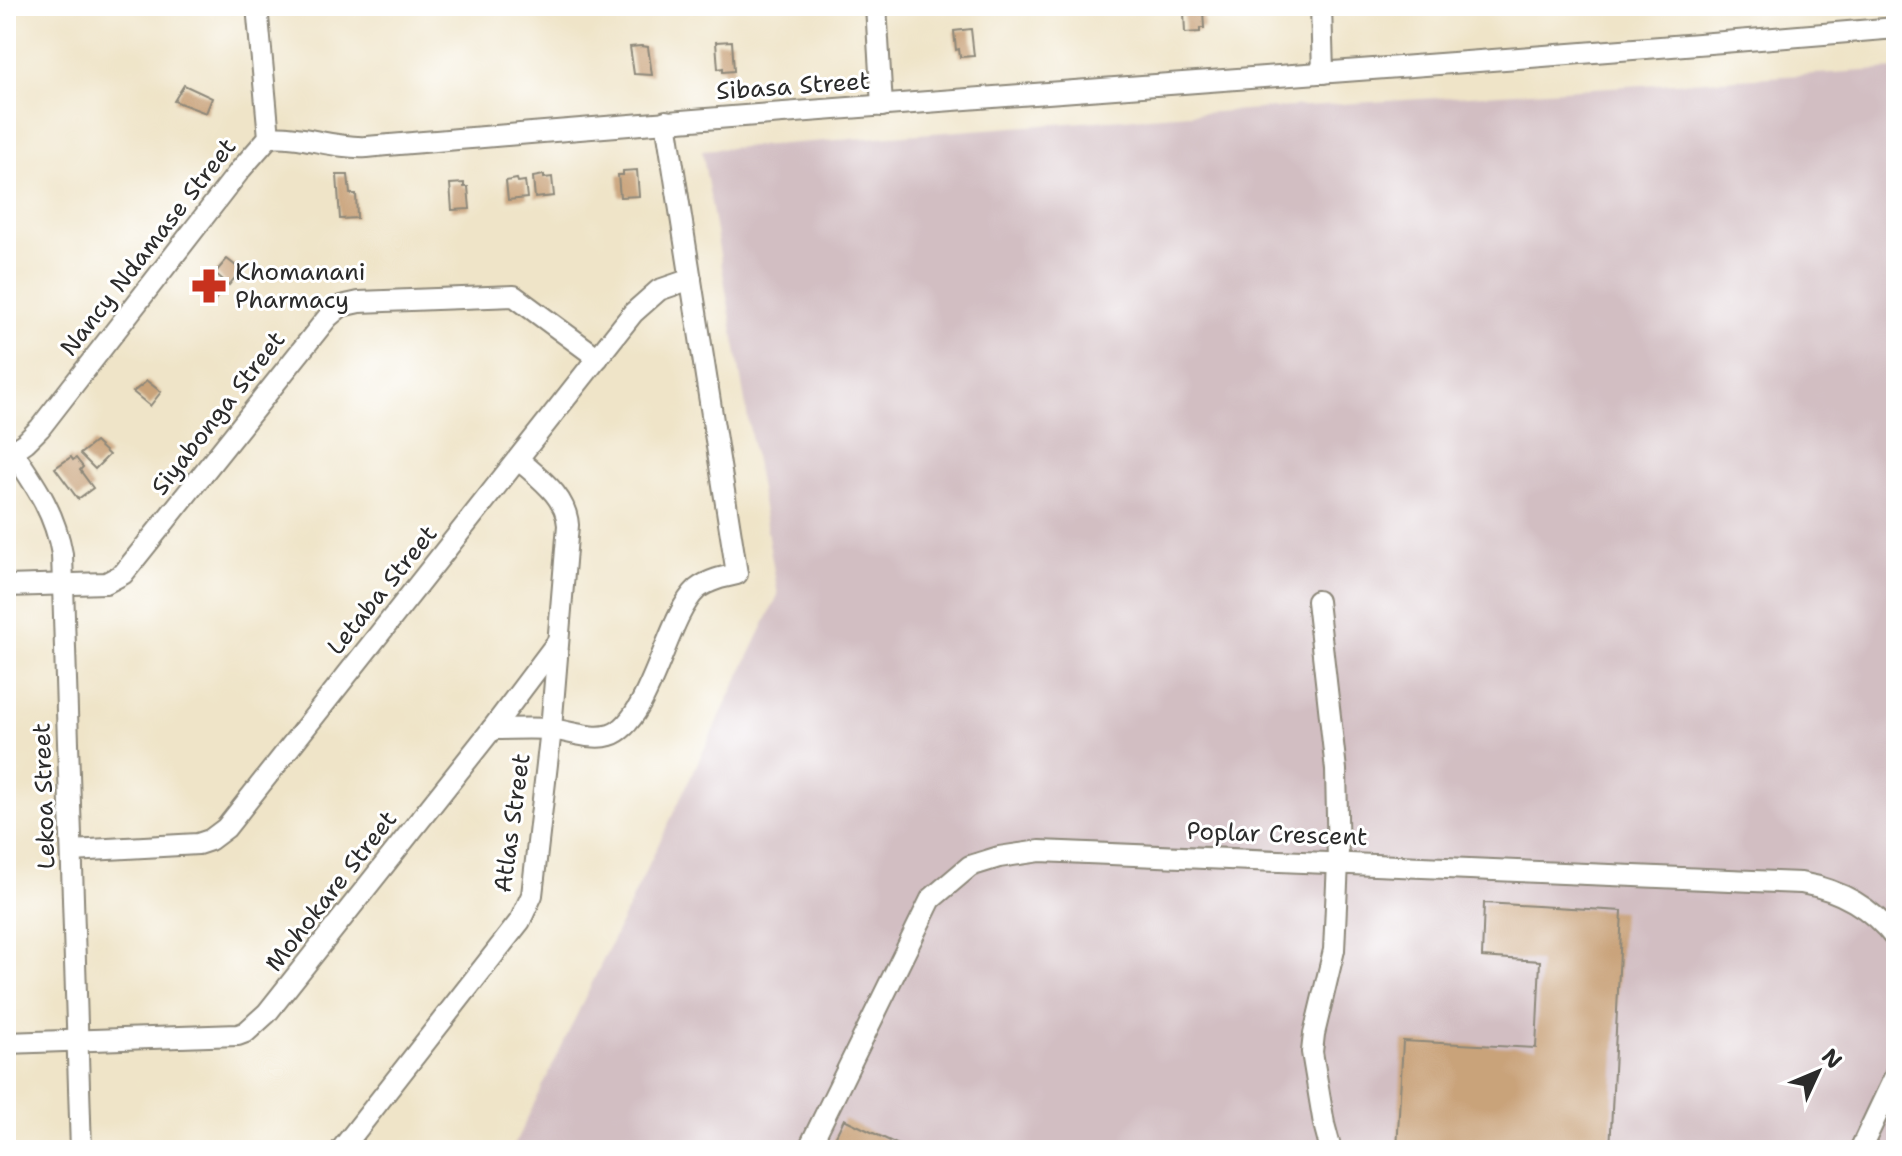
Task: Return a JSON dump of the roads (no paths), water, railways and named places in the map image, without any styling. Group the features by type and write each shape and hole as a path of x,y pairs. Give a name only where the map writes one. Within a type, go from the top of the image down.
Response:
{"street":[{"name":"Nancy Ndamase Street","path":"10,454 40,428 269,137 257,6"},
{"path":"876,6 882,106"},
{"path":"1321,6 1323,73"},
{"name":"Sibasa Street","path":"269,137 288,135 355,148 666,121 1896,28"},
{"path":"492,729 551,729 599,736 610,735 626,725 637,709 689,599 709,582 737,574 666,121"},
{"name":"Letaba Street","path":"72,851 198,844 220,834 644,301 659,290 691,279"},
{"name":"Siyabonga Street","path":"6,586 111,582 130,567 328,317 341,306 359,302 514,296 598,358"},
{"name":"Lekoa Street","path":"10,454 49,509 58,529 63,584 81,1150"},
{"name":"Atlas Street","path":"341,1150 520,921 529,904 551,729 568,517 554,492 519,460"},
{"path":"1317,601 1336,770 1338,862 1334,950 1312,1052 1331,1150"},
{"name":"Mohokare Street","path":"6,1043 238,1035 246,1032 267,1013 556,644"},
{"name":"Poplar Crescent","path":"808,1150 931,899 970,866 999,857 1040,851 1801,883 1827,887 1850,898 1874,914 1896,939"},
{"path":"1860,1150 1896,1074"}],"place":[{"name":"Khomanani Pharmacy","path":"209,286"}]}
